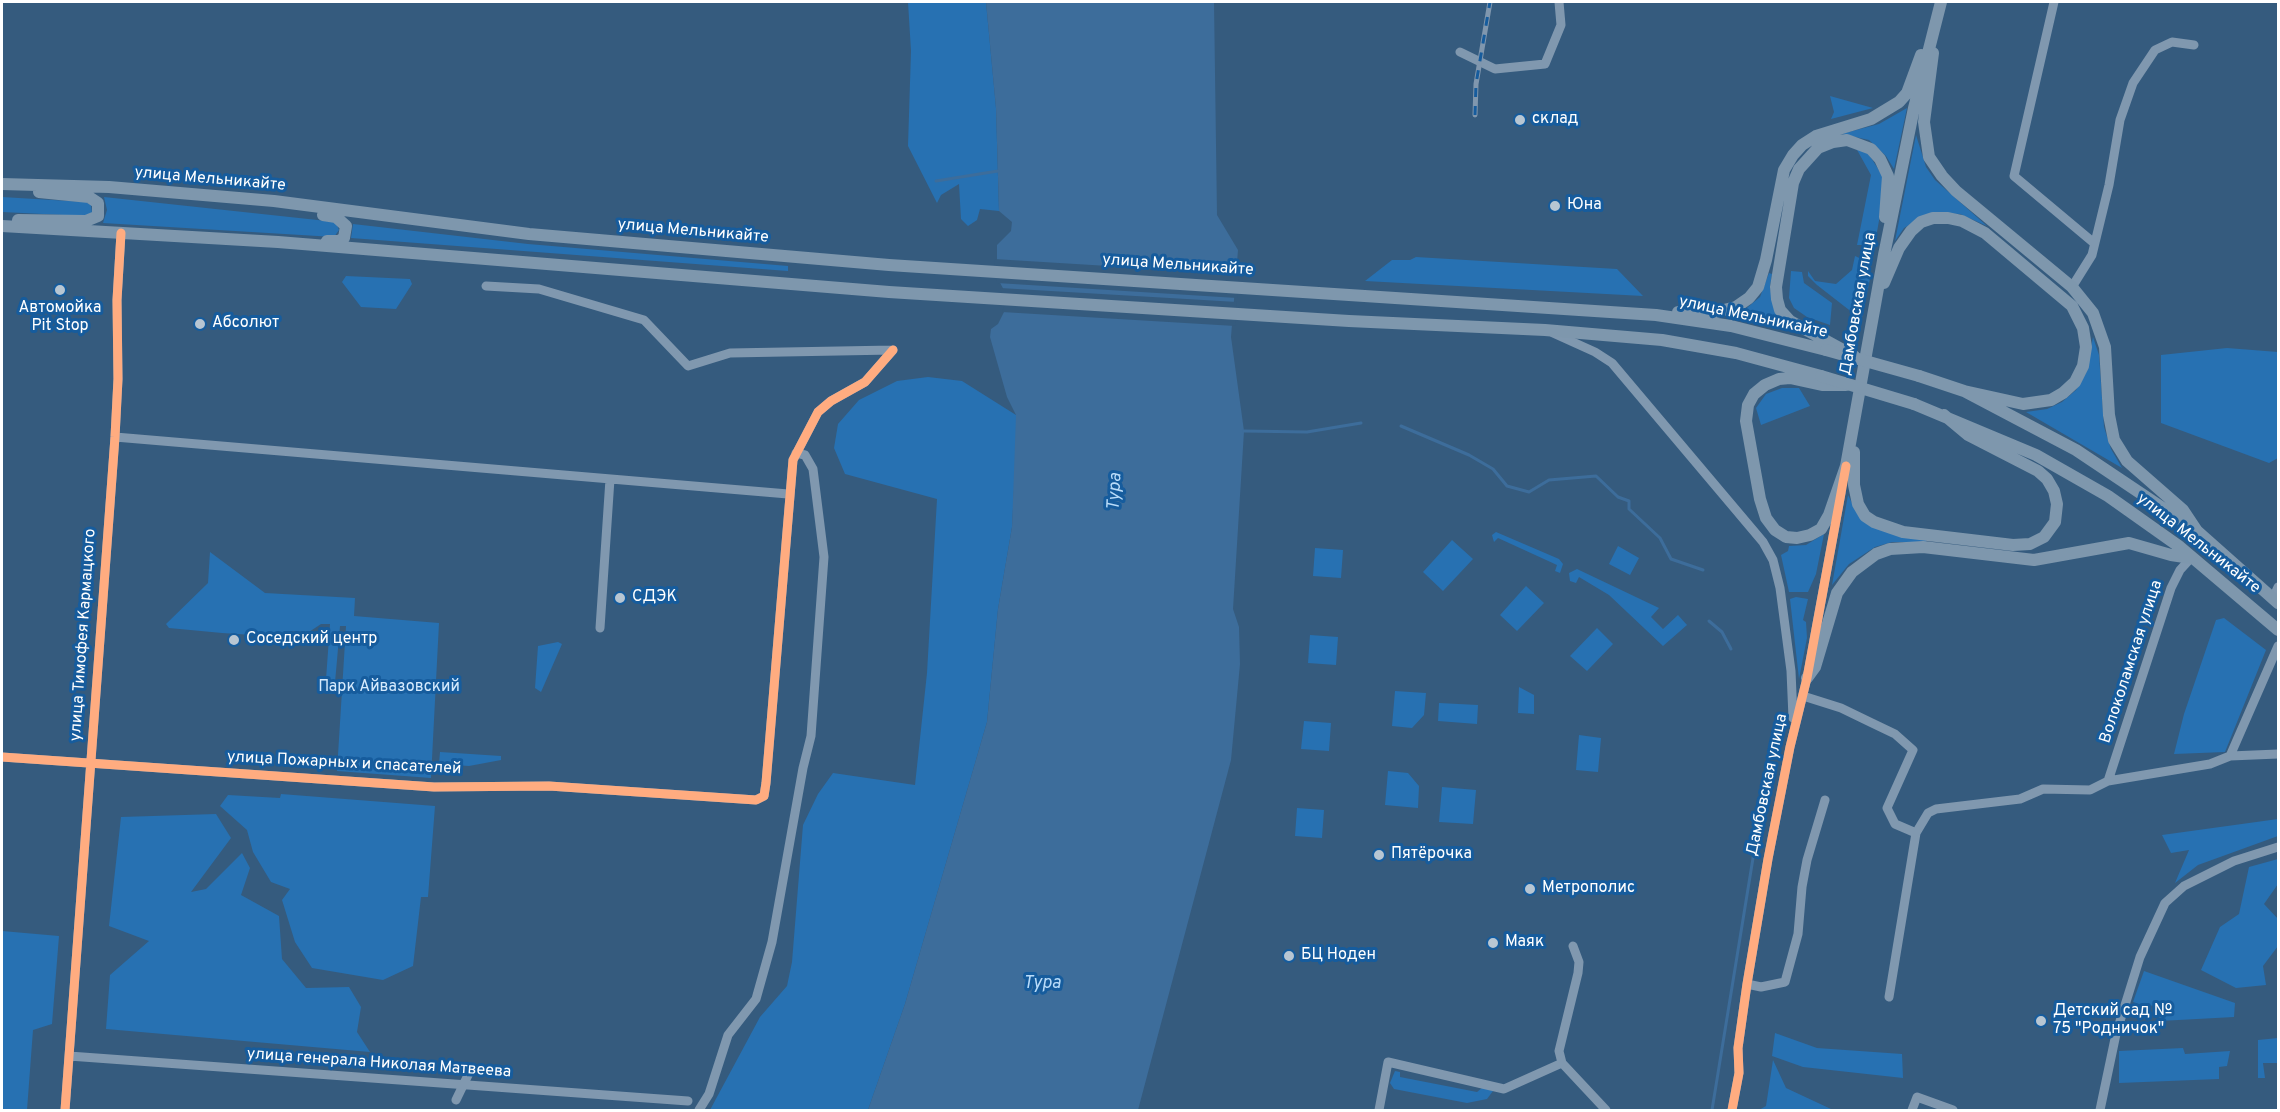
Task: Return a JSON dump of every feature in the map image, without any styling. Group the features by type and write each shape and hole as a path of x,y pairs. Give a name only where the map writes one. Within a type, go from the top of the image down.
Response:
{"main road":[{"name":"Дамбовская улица","path":"1846,466 1887,239 1941,2"},
{"path":"1933,34 1933,68 1924,122 1929,157 1956,191 2072,287 2093,313 2102,331 2107,368 2109,415 2118,446 2139,474 2183,510 2197,531"},
{"path":"1656,315 1727,310 1749,298 1758,287 1766,260 1784,170 1793,155 1802,145 1816,136 1871,119 1899,102 1907,93 1920,57 1933,34"},
{"path":"1827,345 1790,321 1780,310 1777,299 1776,287 1793,183 1806,158 1818,148 1833,142 1847,141 1871,149 1880,159 1888,176 1885,217 1887,239"},
{"path":"2,220 86,221 93,220 100,209 98,203 89,196 42,193 5,184"},
{"name":"улица Мельникайте","path":"5,184 110,187 274,201 529,234 889,265 1656,315 1731,326 1827,345 1855,357 1964,391 2076,450 2197,531 2276,596"},
{"path":"274,201 297,211 336,217 342,220 346,232 339,241 300,238 278,242"},
{"path":"1877,298 1899,248 1911,231 1927,220 1948,218 1962,221 1985,233 2072,306 2083,328 2086,347 2083,366 2075,382 2063,393 2040,403 2023,404 1964,391"},
{"name":"улица Мельникайте","path":"2,226 278,242 888,292 1349,321 1545,330 1662,340 1736,353 1821,380 1853,385 1944,415 2063,470 2155,528 2278,630"},
{"path":"1821,380 1779,379 1765,385 1754,394 1748,405 1746,420 1760,499 1766,518 1775,530 1786,537 1797,538 1821,529 1829,515 1846,466"},
{"path":"1851,436 1858,504 1865,516 1874,522 1903,532 2013,545 2030,544 2044,537 2055,522 2057,504 2054,490 2047,480 2038,471 1968,435 1944,415"},
{"path":"1807,678 1815,667 1831,609 1845,580 1863,561 1890,549 1923,547 2034,560 2129,543 2170,555 2191,558"}],"street":[{"path":"1460,52 1496,69 1545,64 1561,25 1559,2"},
{"path":"2054,2 2014,176 2094,243"},
{"path":"2072,287 2092,255 2109,185 2120,120 2133,83 2155,50 2172,42 2194,45"},
{"name":"улица Тимофея Кармацкого","path":"65,1110 115,437 118,379 117,300 121,233"},
{"path":"115,437 788,494 791,467 796,453 818,412 831,401 865,382 893,350 730,353 688,366 644,320 539,289 486,286"},
{"path":"1545,330 1595,352 1612,363 1754,527 1773,560 1780,588 1791,671 1792,736"},
{"path":"699,1110 709,1094 728,1035 756,999 772,942 803,768 811,736 823,547 813,470 805,455 796,453"},
{"name":"Дамбовская улица","path":"1732,1110 1738,1074 1738,1048 1746,984 1792,736 1807,678 1846,466"},
{"path":"600,628 610,479"},
{"name":"улица Пожарных и спасателей","path":"2,757 434,787 549,786 756,800 764,796 766,783 788,494"},
{"name":"Волоколамская улица","path":"2108,781 2173,583 2180,570 2191,558"},
{"path":"2230,756 2278,646"},
{"path":"1803,696 1841,708 1895,734 1912,750 1887,808 1895,824 1916,833"},
{"path":"1889,997 1916,833 1928,813 1936,809 2020,799 2043,789 2090,790 2108,781 2210,765 2230,756 2278,754"},
{"path":"1746,984 1761,987 1785,982 1798,934 1805,869 1825,800"},
{"path":"2100,1110 2116,1034 2140,957 2156,918 2165,903 2184,886 2235,861 2278,847"},
{"path":"1573,946 1579,962 1578,973 1559,1051 1562,1063 1606,1110"},
{"name":"улица генерала Николая Матвеева","path":"69,1056 688,1101"},
{"path":"1379,1110 1388,1062 1504,1089 1562,1063"},
{"path":"456,1100 471,1071"},
{"path":"1912,1110 1917,1097 1953,1110"}],"green space":[{"path":"908,2 986,2 996,108 999,211 980,209 977,220 968,226 961,219 959,184 941,195 937,203 908,146 911,51"},
{"path":"1830,96 1873,108 1831,119 1834,112"},
{"path":"1907,108 1894,169 1886,156 1869,140 1841,134 1879,124"},
{"path":"1916,135 1926,167 1935,180 1987,226 1960,214 1937,213 1921,218 1904,228 1895,241"},
{"path":"1856,148 1868,153 1882,175 1883,198 1877,232 1872,242 1864,245 1857,245 1871,175"},
{"path":"2,197 86,202 91,205 92,213 84,216 2,212"},
{"path":"104,197 336,222 339,230 334,237 103,223 107,210"},
{"path":"353,224 528,244 788,266 788,271 351,238"},
{"path":"1855,256 1866,261 1871,274 1859,332 1852,329 1853,313 1808,276 1808,271 1815,281 1836,284 1852,270"},
{"path":"1416,257 1617,269 1643,296 1365,281 1392,260 1410,260"},
{"path":"1791,271 1802,272 1804,283 1832,303 1830,325 1807,317 1794,308 1789,298"},
{"path":"1769,273 1772,274 1770,286 1774,309 1785,327 1747,318 1743,311 1760,297"},
{"path":"346,276 410,279 412,284 396,309 361,307 342,282"},
{"path":"2093,337 2099,355 2104,427 2111,449 2122,468 2026,412 2047,409 2062,402 2076,390 2086,373"},
{"path":"2227,348 2278,352 2278,458 2269,463 2161,423 2161,355"},
{"path":"928,377 962,381 1016,415 1017,433 1012,527 998,609 987,722 905,1004 868,1110 710,1110 760,1017 787,986 792,962 803,825 818,794 833,773 915,785 927,673 937,499 845,474 834,448 838,424 859,400 897,381"},
{"path":"1782,388 1799,388 1810,406 1761,425 1756,408 1766,394"},
{"path":"1848,495 1856,511 1927,539 1926,542 1892,542 1875,547 1849,564 1832,585"},
{"path":"1496,532 1559,559 1563,564 1560,573 1555,571 1557,565 1498,538 1494,542 1492,535"},
{"path":"1824,534 1816,574 1808,592 1789,592 1781,555 1788,551 1789,546 1806,545"},
{"path":"1452,540 1473,559 1443,591 1423,572"},
{"path":"1618,546 1639,558 1630,575 1609,564"},
{"path":"1315,548 1343,550 1341,578 1313,576"},
{"name":"Парк Айвазовский","path":"210,552 265,593 355,598 354,616 439,623 431,778 337,771 346,626 340,626 334,694 325,693 330,624 321,624 309,632 285,631 284,637 169,628 166,624 208,583"},
{"path":"1577,569 1659,608 1651,617 1663,629 1678,615 1687,625 1663,646 1609,595 1579,577 1576,583 1570,581 1569,573"},
{"path":"1526,586 1544,603 1517,631 1500,615"},
{"path":"1796,597 1808,599 1803,620 1806,622 1807,638 1799,679 1790,599"},
{"path":"2224,618 2266,650 2225,752 2174,754 2184,714 2216,620"},
{"path":"1597,628 1613,644 1587,671 1570,656"},
{"path":"1310,635 1338,637 1336,665 1308,663"},
{"path":"558,642 562,644 541,692 535,688 538,646"},
{"path":"1519,687 1534,695 1534,714 1518,713"},
{"path":"1395,691 1426,693 1424,715 1412,728 1392,726"},
{"path":"1439,703 1478,705 1477,724 1438,721"},
{"path":"1304,721 1331,723 1329,751 1301,749"},
{"path":"1579,735 1601,738 1598,772 1576,770"},
{"path":"440,752 501,756 501,760 469,766 439,764"},
{"path":"1388,771 1408,773 1419,786 1418,808 1385,805"},
{"path":"1442,787 1476,790 1473,824 1439,822"},
{"path":"281,794 435,806 428,897 421,897 413,966 383,980 312,968 295,942 282,900 290,889 271,882 253,852 247,830 220,806 228,795 280,798"},
{"path":"1297,808 1324,810 1322,838 1295,836"},
{"path":"216,814 231,838 191,892 206,889 242,853 250,868 241,895 279,916 282,959 306,988 349,987 361,1007 357,1032 370,1052 106,1029 110,975 149,941 109,926 121,817"},
{"path":"2278,819 2278,836 2198,865 2175,883 2189,850 2171,853 2162,835"},
{"path":"2278,859 2278,884 2264,904 2278,919 2278,946 2263,966 2266,985 2236,988 2201,970 2220,927 2239,914 2249,867"},
{"path":"2,931 59,936 52,1024 33,1030 27,1110 2,1110"},
{"path":"2144,971 2235,1003 2234,1017 2160,1021 2158,1006 2133,1002"},
{"path":"1775,1033 1817,1048 1902,1054 1903,1078 1803,1067 1772,1056"},
{"path":"2278,1038 2278,1063 2263,1063 2265,1078 2258,1078 2258,1040"},
{"path":"2183,1048 2185,1054 2230,1051 2227,1066 2219,1067 2219,1079 2119,1083 2119,1051"},
{"path":"1773,1060 1786,1088 1831,1109 1759,1110 1766,1106"},
{"path":"1395,1071 1400,1072 1400,1077 1477,1092 1483,1087 1493,1091 1487,1099 1467,1103 1394,1089 1390,1083"}],"water":[{"name":"Тура","path":"986,2 1214,2 1217,215 1238,250 1231,337 1244,431 1233,609 1239,627 1240,664 1231,760 1138,1110 868,1110 905,1004 987,722 998,609 1012,527 1016,415 1007,397 990,337 991,329 998,324 1008,304 1006,294 997,277 997,245 1011,231 1012,222 999,211 996,108"}],"pier":[{"path":"994,259 1239,274 1237,298 997,283"},
{"path":"1000,288 1237,302 1235,326 1002,312 1005,304"}],"waterway":[{"path":"936,181 998,171"},
{"path":"1244,431 1307,432 1361,423"},
{"path":"1401,426 1469,455 1493,469 1507,486 1529,492 1549,480 1596,476 1618,497 1629,501 1629,509 1660,538 1671,559 1703,570"},
{"path":"1709,621 1722,632 1731,649"},
{"path":"1712,1110 1761,809"}],"railway":[{"path":"1475,115 1476,84 1490,2"}],"cycle path":[{"path":"65,1110 115,437 118,379 117,300 121,233"},
{"path":"2,757 434,787 549,786 756,800 764,796 766,783 793,460 818,412 831,401 865,382 893,350"},
{"path":"1732,1110 1739,1073 1738,1048 1747,984 1768,859 1790,747 1807,678 1846,466"}],"place":[{"name":"склад","path":"1520,120"},
{"name":"Юна","path":"1555,206"},
{"name":"Автомойка Pit Stop","path":"60,290"},
{"name":"Абсолют","path":"200,324"},
{"name":"СДЭК","path":"620,598"},
{"name":"Соседский центр","path":"234,640"},
{"name":"Пятёрочка","path":"1379,855"},
{"name":"Метрополис","path":"1530,889"},
{"name":"Маяк","path":"1493,943"},
{"name":"БЦ Ноден","path":"1289,956"},
{"name":"Детский сад № 75 \"Родничок\"","path":"2041,1021"}]}
